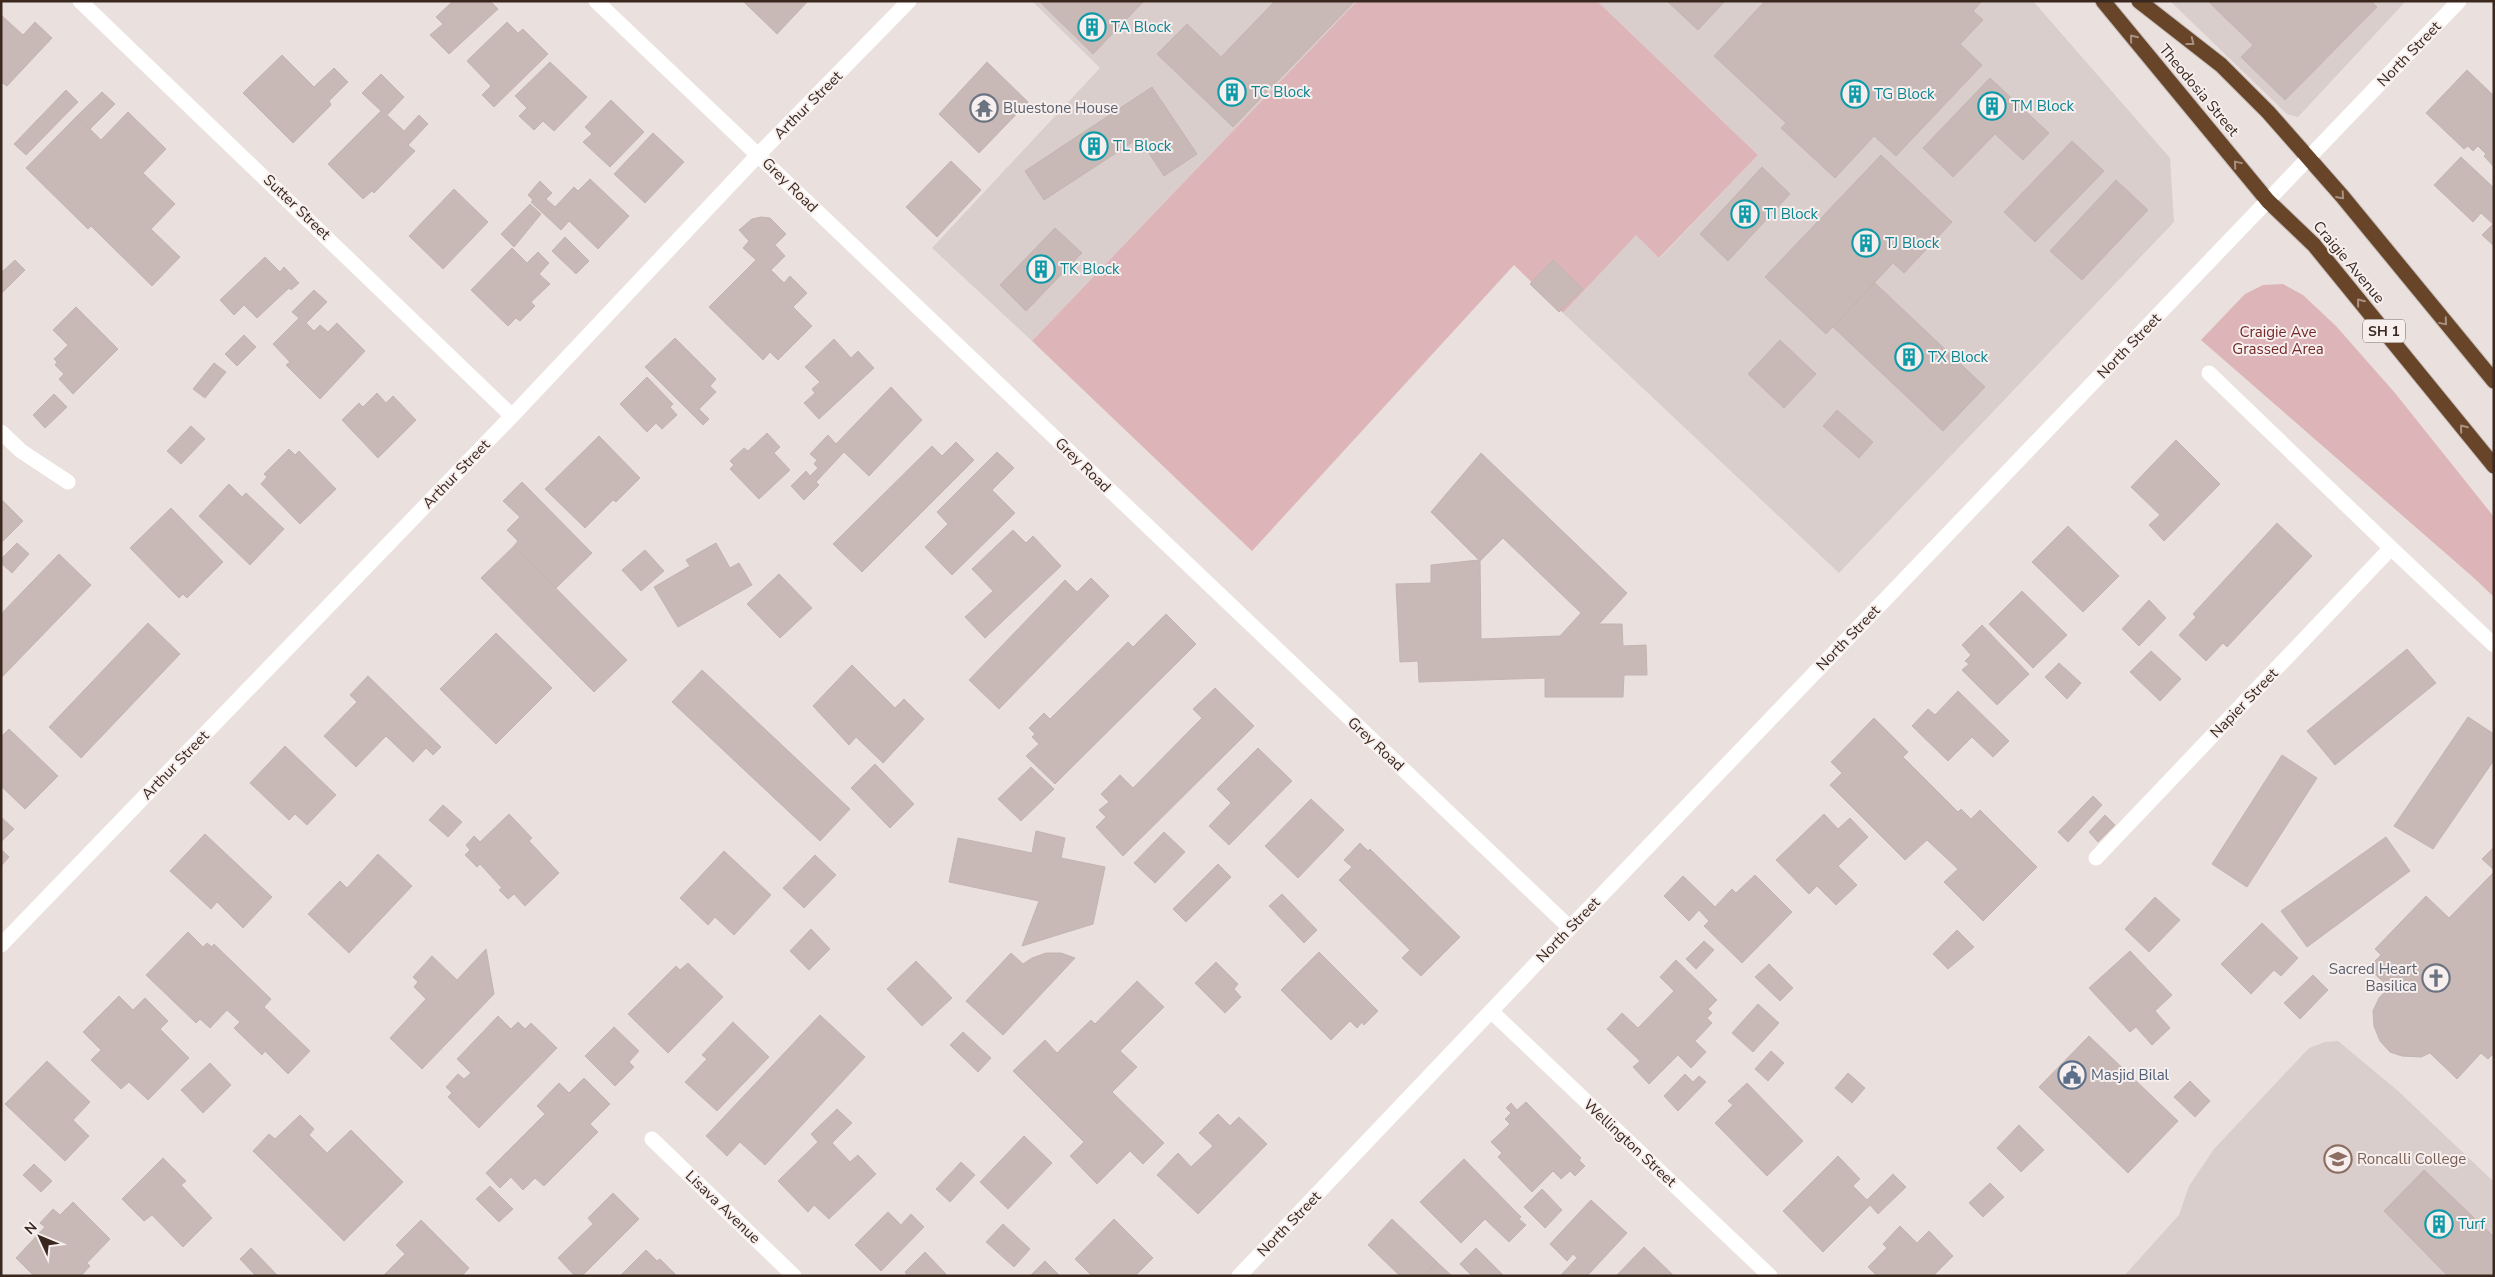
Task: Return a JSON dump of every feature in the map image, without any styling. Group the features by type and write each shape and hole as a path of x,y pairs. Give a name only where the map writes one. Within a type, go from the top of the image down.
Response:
{"highway":[{"name":"Theodosia Street","path":"2103,1 2268,201"},
{"name":"Theodosia Street","path":"2139,1 2221,65 2268,112 2308,160"},
{"path":"2308,160 2342,196 2494,381"},
{"name":"Craigie Avenue","path":"2268,201 2314,246 2494,466"}],"street":[{"name":"Sutter Street","path":"80,1 512,416"},
{"name":"Grey Road","path":"596,1 1570,928"},
{"name":"Arthur Street","path":"1,945 512,416 758,155 909,1"},
{"name":"North Street","path":"1239,1276 2459,1"},
{"path":"2209,373 2494,645"},
{"path":"1,432 21,451 68,482"},
{"name":"Napier Street","path":"2096,858 2391,548"},
{"name":"Wellington Street","path":"1491,1011 1770,1276"},
{"name":"Lisava Avenue","path":"652,1139 794,1276"}],"shaded area":[{"path":"1032,1 1357,1 1032,341 932,248 1100,68"},
{"path":"1597,1 2033,1 2170,158 2174,222 1839,573 1563,313 1636,234 1660,258 1758,155"},
{"path":"2170,1 2406,1 2298,117 2287,114"},
{"name":"Roncalli College","path":"2338,1041 2397,1090 2494,1182 2494,1276 2124,1276 2179,1215 2189,1186 2214,1149 2309,1048 2325,1042"}],"green space":[{"path":"1357,1 1597,1 1758,155 1659,258 1636,235 1563,313 1514,265 1252,551 1032,341"},
{"name":"Craigie Ave Grassed Area","path":"2283,284 2303,295 2336,326 2395,393 2494,517 2494,597 2201,340 2245,294 2263,285"}],"building":[{"path":"453,1 490,1 498,9 449,54 430,35 443,24 436,17"},
{"path":"743,1 808,1 777,34"},
{"name":"TA Block","path":"1039,1 1144,1 1093,54"},
{"name":"TC Block","path":"1275,1 1355,1 1233,127 1157,54 1187,24 1221,57"},
{"path":"1667,1 1725,1 1698,30"},
{"name":"TG Block","path":"1765,1 1982,1 1973,11 1983,20 1960,44 1982,65 1896,156 1874,136 1835,178 1781,128 1786,123 1714,56"},
{"path":"2208,1 2371,1 2377,7 2285,100 2241,57 2253,45"},
{"path":"1,15 23,35 35,22 52,38 7,86 1,82"},
{"path":"507,22 518,33 523,29 548,54 494,107 482,95 491,86 467,61"},
{"path":"282,55 314,87 334,68 348,82 329,101 331,105 293,143 243,93"},
{"path":"550,62 587,97 554,131 543,121 534,130 519,116 527,108 515,96"},
{"name":"Bluestone House","path":"987,62 1028,102 979,153 939,114"},
{"path":"2467,70 2494,96 2494,167 2484,156 2486,154 2478,146 2473,151 2468,146 2464,149 2426,113"},
{"path":"381,74 404,97 387,115 404,131 419,115 428,124 408,145 415,151 374,193 372,191 363,199 328,164 381,111 362,93"},
{"name":"TM Block","path":"1990,78 2049,133 2023,160 1995,134 1953,177 1923,148"},
{"name":"TL Block","path":"1152,87 1197,154 1164,176 1139,138 1044,200 1025,171"},
{"path":"66,90 78,102 26,155 14,144"},
{"path":"102,92 115,104 90,129 77,116"},
{"path":"611,100 644,132 610,167 583,142 592,134 585,127"},
{"path":"128,112 166,149 143,173 175,204 151,229 180,257 152,286 91,226 88,229 26,168 77,116 101,140"},
{"path":"653,133 684,162 645,203 614,174"},
{"path":"2072,141 2104,171 2035,242 2004,212"},
{"name":"TJ Block","path":"1881,155 1952,222 1904,273 1893,263 1826,334 1765,277"},
{"path":"2461,157 2494,188 2494,246 2482,235 2493,224 2481,213 2473,222 2434,185"},
{"path":"951,161 981,190 937,237 906,207"},
{"name":"TI Block","path":"1762,167 1790,194 1728,261 1700,234"},
{"path":"590,179 629,216 598,249 569,221 561,230 531,202 533,200 528,195 540,181 552,193 546,199 555,207 574,187 578,191"},
{"path":"2116,180 2148,210 2082,280 2050,251"},
{"path":"454,189 488,222 443,269 409,236"},
{"path":"530,204 541,214 514,247 501,234"},
{"path":"770,218 786,234 775,245 785,256 771,270 784,283 790,276 807,293 793,307 812,326 778,360 770,352 763,360 709,307 756,260 743,248 749,241 739,230 752,219"},
{"name":"TK Block","path":"1055,228 1082,253 1026,311 1000,285"},
{"path":"565,237 589,261 576,274 552,251"},
{"path":"512,248 527,263 538,252 549,263 539,274 550,284 531,302 535,306 520,321 516,318 508,326 471,290"},
{"path":"265,257 280,272 284,267 299,283 291,290 289,288 257,318 244,305 234,315 220,300"},
{"path":"15,260 25,270 1,294 1,273"},
{"path":"1553,260 1583,289 1559,312 1530,284"},
{"name":"TX Block","path":"1875,283 1985,387 1943,431 1833,327"},
{"path":"314,290 327,302 306,323 314,331 320,325 328,332 337,323 365,351 320,399 286,365 290,362 273,344 299,318 292,312"},
{"path":"76,307 118,349 73,394 59,379 64,374 55,365 57,362 54,359 68,345 53,330"},
{"path":"244,335 256,347 237,366 225,354"},
{"path":"675,338 716,379 710,386 716,392 699,409 709,419 703,425 645,367"},
{"path":"834,339 851,358 858,351 874,368 819,419 804,403 815,393 812,389 820,382 805,367"},
{"path":"1780,340 1816,374 1784,408 1748,374"},
{"path":"214,363 226,372 205,398 193,389"},
{"path":"647,377 673,404 670,407 677,415 662,429 656,423 647,432 620,404"},
{"path":"891,387 922,420 869,476 844,452 816,482 819,485 804,500 791,486 806,471 810,476 818,468 814,464 817,460 810,454 828,435 836,444"},
{"path":"377,393 386,403 393,396 416,420 378,458 342,420 359,403 363,407"},
{"path":"54,394 67,407 45,428 33,415"},
{"path":"1837,410 1873,442 1859,458 1823,426"},
{"path":"191,426 205,439 181,464 167,451"},
{"path":"767,433 780,447 774,453 790,470 759,499 730,469 734,465 730,461 744,448 748,451"},
{"path":"599,436 640,478 616,502 613,500 585,528 545,489"},
{"path":"2176,440 2220,484 2164,541 2149,525 2160,515 2131,487"},
{"path":"956,442 974,460 862,572 833,544 932,446 942,456"},
{"path":"289,449 295,455 299,451 336,489 300,524 261,484 267,477 264,474"},
{"path":"997,452 1014,468 992,490 1015,513 952,575 925,547 948,524 937,512"},
{"path":"1481,453 1627,593 1599,624 1622,624 1623,646 1646,645 1647,675 1624,675 1623,697 1545,697 1545,678 1419,682 1418,661 1400,662 1396,584 1431,583 1431,565 1479,560 1431,512","holes":["1503,538 1581,613 1560,636 1481,639 1480,561"]},
{"path":"522,482 592,553 556,588 514,546 518,541 507,530 520,517 503,501"},
{"path":"229,484 242,497 246,493 284,529 250,565 199,516"},
{"path":"1,499 23,521 1,543"},
{"path":"171,508 223,562 187,598 183,594 179,598 130,548"},
{"path":"2277,523 2312,556 2227,647 2223,643 2206,661 2179,635 2196,617 2193,614"},
{"path":"2068,526 2119,576 2083,612 2032,562"},
{"path":"1013,530 1026,543 1033,536 1061,566 985,638 965,617 993,591 972,569"},
{"path":"17,543 29,554 12,573 1,563 1,559"},
{"path":"716,543 730,568 739,563 752,585 678,627 654,587 690,566 686,560"},
{"path":"514,546 627,660 594,692 481,578"},
{"path":"645,550 664,571 641,591 622,570"},
{"path":"59,554 91,585 1,678 1,614"},
{"path":"779,574 812,608 780,638 747,604"},
{"path":"1091,578 1109,596 999,709 969,680 1065,580 1077,592"},
{"path":"2022,591 2067,635 2033,668 1989,624"},
{"path":"2149,600 2166,618 2139,646 2122,629"},
{"path":"1166,614 1196,644 1055,784 1026,756 1039,744 1032,737 1035,734 1029,728 1044,713 1050,719 1128,642 1133,647"},
{"path":"148,623 180,654 81,758 49,727"},
{"path":"1982,625 2029,674 1997,705 1962,670 1969,664 1965,661 1971,655 1962,645"},
{"path":"496,633 552,688 496,744 440,689"},
{"path":"2407,649 2436,683 2335,765 2307,731"},
{"path":"2151,651 2181,679 2160,701 2130,672"},
{"path":"2059,663 2081,683 2067,699 2045,677"},
{"path":"852,665 895,708 904,699 924,719 883,763 856,737 849,745 813,706"},
{"path":"702,670 850,809 820,841 672,702"},
{"path":"368,676 441,747 433,755 426,748 413,762 386,736 356,767 324,736 357,702 350,695"},
{"path":"1215,688 1254,726 1123,856 1096,827 1106,817 1099,810 1109,802 1101,794 1120,775 1133,788 1202,718 1193,709"},
{"path":"1958,691 2009,741 1993,757 1972,737 1948,761 1912,726 1928,709 1935,715"},
{"path":"2468,717 2494,734 2494,760 2433,849 2394,826"},
{"path":"1874,718 1908,752 1903,757 1958,812 1961,809 1971,819 1980,810 2037,867 1983,921 1944,882 1958,869 1927,840 1905,860 1830,785 1842,773 1831,762"},
{"path":"9,729 58,776 25,809 1,786 1,737"},
{"path":"285,746 336,795 307,825 295,814 289,820 250,783"},
{"path":"1258,748 1292,781 1229,845 1209,826 1231,803 1217,789"},
{"path":"2282,755 2317,778 2247,887 2212,864"},
{"path":"875,764 914,804 890,828 851,788"},
{"path":"1031,767 1054,789 1021,821 998,799"},
{"path":"2093,796 2102,805 2068,842 2058,832"},
{"path":"1311,799 1344,830 1298,878 1265,846"},
{"path":"443,805 462,822 448,837 429,820"},
{"path":"509,814 532,838 529,841 559,873 525,906 514,894 508,899 499,890 502,888 480,864 477,867 465,855 470,850 466,845 474,836 480,842"},
{"path":"1824,814 1838,829 1850,818 1868,837 1838,866 1857,885 1836,905 1817,886 1809,894 1776,860"},
{"path":"2105,815 2115,825 2098,842 2089,832"},
{"path":"1,817 14,829 1,842"},
{"path":"1036,831 1065,838 1061,858 1105,867 1093,924 1022,946 1039,901 949,882 958,838 1032,853"},
{"path":"1164,832 1185,852 1155,883 1134,863"},
{"path":"205,834 272,897 243,928 217,902 211,909 170,871"},
{"path":"2386,837 2410,871 2307,947 2281,911"},
{"path":"1360,843 1368,851 1370,849 1460,937 1421,976 1402,958 1410,950 1339,880 1352,867 1344,860"},
{"path":"2494,847 2494,870 2482,859"},
{"path":"1,849 9,857 1,866"},
{"path":"724,851 771,895 734,935 715,917 708,925 680,898"},
{"path":"378,854 412,886 349,953 308,914 340,881 347,888"},
{"path":"815,855 836,875 804,908 783,888"},
{"path":"1218,864 1231,877 1186,922 1173,909"},
{"name":"Sacred Heart Basilica","path":"2494,872 2494,1053 2488,1059 2481,1053 2457,1079 2430,1053 2421,1057 2402,1056 2390,1052 2380,1041 2374,1026 2373,1011 2379,998 2389,987 2368,968 2381,955 2375,949 2426,896 2449,918"},
{"path":"1755,875 1792,912 1742,963 1704,926 1709,921 1699,910 1689,921 1664,896 1683,876 1715,907 1732,889 1736,893"},
{"path":"1282,894 1317,930 1304,943 1269,906"},
{"path":"2155,897 2180,920 2149,952 2125,929"},
{"path":"2262,923 2298,958 2281,976 2274,970 2251,994 2221,964"},
{"path":"811,929 830,949 809,970 790,951"},
{"path":"1957,930 1974,947 1948,969 1933,954"},
{"path":"188,932 203,947 207,943 212,947 214,944 271,999 264,1007 310,1051 288,1074 265,1051 262,1055 234,1028 240,1022 227,1010 210,1028 200,1019 196,1023 146,975"},
{"path":"1704,941 1714,950 1696,969 1686,959"},
{"path":"486,949 494,994 422,1069 390,1038 426,999 414,987 418,982 413,977 432,956 457,980"},
{"path":"2130,951 2172,995 2155,1011 2170,1028 2152,1045 2136,1027 2130,1032 2089,988"},
{"path":"1319,952 1378,1011 1364,1025 1362,1022 1357,1028 1350,1021 1331,1040 1281,990"},
{"path":"1011,953 1023,964 1032,958 1046,953 1061,953 1075,958 1003,1035 966,1001"},
{"path":"1676,960 1717,1000 1708,1009 1712,1013 1707,1018 1712,1023 1695,1041 1706,1052 1691,1068 1678,1055 1649,1084 1633,1067 1640,1061 1607,1029 1622,1013 1638,1028 1674,991 1660,977"},
{"path":"916,961 952,998 922,1026 887,989"},
{"path":"1216,962 1238,984 1234,989 1241,997 1225,1013 1195,983"},
{"path":"688,963 723,997 668,1053 628,1014 676,966 680,970"},
{"path":"1769,964 1793,988 1780,1001 1755,977"},
{"path":"2313,975 2328,990 2300,1019 2284,1003"},
{"path":"1137,981 1164,1007 1120,1051 1137,1067 1112,1092 1164,1143 1143,1164 1130,1151 1097,1184 1070,1156 1084,1142 1013,1071 1045,1040 1057,1053 1091,1020 1095,1024"},
{"path":"119,996 133,1010 145,998 168,1021 160,1029 189,1058 148,1100 129,1082 121,1089 91,1060 101,1050 83,1032"},
{"path":"1758,1004 1779,1023 1753,1052 1732,1033"},
{"path":"820,1015 865,1057 765,1165 740,1142 727,1156 706,1136"},
{"path":"498,1016 511,1029 518,1022 525,1029 531,1023 557,1048 479,1128 448,1097 452,1093 446,1087 458,1074 464,1079 471,1073 457,1059"},
{"path":"733,1022 769,1057 717,1111 685,1082 707,1059 702,1055"},
{"path":"614,1027 639,1051 629,1062 634,1067 615,1086 585,1056"},
{"path":"963,1032 991,1058 978,1072 950,1045"},
{"path":"2089,1036 2178,1121 2128,1173 2039,1087"},
{"path":"1771,1051 1784,1063 1768,1081 1755,1069"},
{"path":"47,1061 90,1102 73,1120 89,1136 65,1161 5,1104"},
{"path":"210,1063 231,1085 203,1113 181,1090"},
{"path":"1848,1073 1865,1088 1852,1103 1835,1088"},
{"path":"1685,1074 1693,1082 1699,1076 1706,1082 1678,1111 1664,1096"},
{"path":"584,1078 610,1104 590,1124 598,1132 544,1186 535,1178 523,1190 511,1177 500,1188 486,1173 545,1114 537,1106 559,1083 569,1093"},
{"path":"2190,1081 2210,1101 2195,1117 2174,1097"},
{"path":"1747,1083 1803,1141 1767,1176 1715,1123 1733,1105 1728,1101"},
{"path":"1526,1102 1581,1158 1579,1160 1585,1166 1575,1176 1570,1171 1561,1179 1553,1171 1532,1192 1498,1157 1502,1153 1491,1142 1510,1124 1505,1119 1511,1113 1506,1108 1511,1103 1517,1110"},
{"path":"837,1109 852,1123 832,1143 850,1162 858,1155 876,1174 829,1219 814,1205 808,1212 778,1181 818,1142 811,1134"},
{"path":"1218,1114 1230,1126 1239,1117 1267,1144 1198,1214 1157,1175 1178,1153 1191,1167 1213,1146 1199,1133"},
{"path":"300,1115 314,1129 309,1135 327,1153 351,1130 403,1182 344,1241 253,1151 269,1134 275,1139"},
{"path":"2019,1125 2044,1150 2021,1172 1997,1148"},
{"path":"1024,1136 1052,1163 1008,1209 980,1182"},
{"path":"1838,1156 1860,1179 1853,1186 1867,1200 1893,1174 1906,1187 1878,1214 1870,1205 1823,1252 1783,1211"},
{"path":"163,1158 186,1181 181,1185 212,1218 183,1247 152,1215 144,1221 122,1199"},
{"path":"1464,1159 1521,1217 1519,1219 1526,1225 1509,1242 1485,1219 1461,1243 1420,1202"},
{"path":"961,1162 975,1175 950,1202 936,1189"},
{"path":"34,1164 52,1181 41,1192 23,1175"},
{"name":"Turf","path":"2424,1170 2494,1237 2494,1276 2448,1276 2384,1211"},
{"path":"1990,1183 2004,1197 1983,1217 1969,1203"},
{"path":"490,1186 513,1209 499,1222 476,1199"},
{"path":"1542,1189 1562,1210 1545,1228 1524,1207"},
{"path":"613,1193 639,1219 582,1276 575,1276 558,1258 593,1224 588,1218"},
{"path":"1591,1200 1627,1233 1587,1276 1560,1276 1577,1258 1573,1254 1567,1261 1550,1244"},
{"path":"73,1202 110,1239 87,1263 90,1266 81,1276 34,1276 16,1258 45,1227 40,1223 53,1209 60,1215"},
{"path":"888,1212 901,1225 911,1214 924,1227 881,1271 855,1245"},
{"path":"1114,1219 1153,1258 1135,1276 1092,1276 1075,1259"},
{"path":"1392,1219 1437,1262 1424,1276 1400,1276 1368,1245"},
{"path":"421,1220 469,1268 462,1276 383,1276 405,1254 396,1245"},
{"path":"1003,1224 1030,1249 1014,1267 986,1242"},
{"path":"1900,1226 1917,1243 1929,1231 1953,1256 1933,1276 1877,1276 1868,1267 1887,1248 1883,1244"},
{"path":"1644,1247 1674,1276 1616,1276"},
{"path":"251,1248 276,1276 256,1276 240,1259"},
{"path":"1476,1248 1504,1276 1472,1276 1460,1264"},
{"path":"646,1250 657,1261 660,1259 677,1276 620,1276"},
{"path":"925,1252 946,1274 944,1276 908,1276 905,1272"},
{"path":"1045,1261 1060,1276 1030,1276"},
{"path":"1437,1262 1452,1276 1424,1276"}],"place":[{"name":"TA Block","path":"1092,27"},
{"name":"TC Block","path":"1232,92"},
{"name":"TG Block","path":"1855,94"},
{"name":"TM Block","path":"1992,106"},
{"name":"Bluestone House","path":"984,108"},
{"name":"TL Block","path":"1094,146"},
{"name":"TI Block","path":"1745,214"},
{"name":"TJ Block","path":"1866,243"},
{"name":"TK Block","path":"1041,269"},
{"name":"TX Block","path":"1909,357"},
{"name":"Sacred Heart Basilica","path":"2436,978"},
{"name":"Masjid Bilal","path":"2072,1075"},
{"name":"Roncalli College","path":"2338,1159"},
{"name":"Turf","path":"2439,1224"}]}
